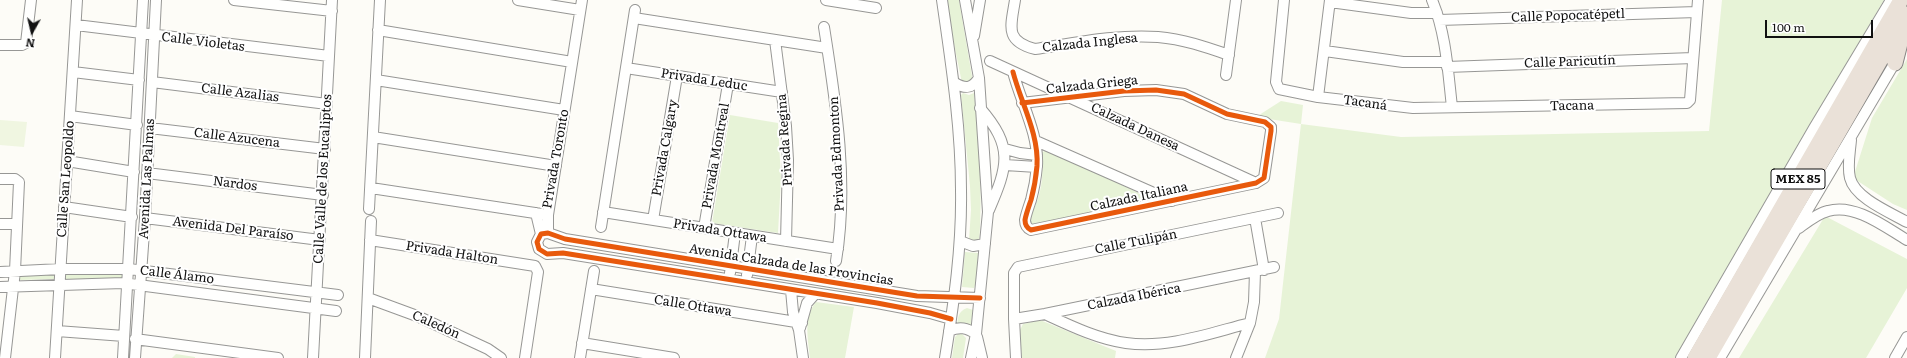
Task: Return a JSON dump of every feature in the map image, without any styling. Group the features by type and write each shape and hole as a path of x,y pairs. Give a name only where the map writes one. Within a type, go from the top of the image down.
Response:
{"highway":[{"name":"MEX 85","path":"1695,358 1901,0"},
{"name":"MEX 85","path":"1708,358 1907,15"},
{"path":"1895,63 1907,15"}],"street":[{"path":"0,45 22,45 26,43 28,39 31,0"},
{"name":"Calle San Leopoldo","path":"55,358 78,0"},
{"name":"Avenida Las Palmas","path":"123,358 143,0"},
{"name":"Avenida Las Palmas","path":"135,358 145,218 156,0"},
{"path":"234,0 332,12"},
{"name":"Calle Valle de los Eucaliptos","path":"314,358 332,0"},
{"path":"369,209 380,0"},
{"path":"518,0 581,5"},
{"path":"826,0 861,3 876,8"},
{"path":"942,0 955,83 962,190 960,241 950,331 945,358"},
{"path":"965,0 979,78 988,212 976,334 971,358"},
{"path":"972,40 980,0"},
{"name":"Calzada Inglesa","path":"1015,0 1010,28 1015,39 1027,47 1035,49 1123,37 1158,37 1192,42 1229,55"},
{"path":"1226,75 1235,0"},
{"name":"Tacaná","path":"1284,0 1276,82 1279,89 1318,97 1396,107 1452,107"},
{"path":"1432,0 1438,16 1447,64 1452,107"},
{"path":"1693,58 1698,0"},
{"path":"1681,358 1814,128 1891,0"},
{"path":"1318,97 1325,51 1330,1"},
{"name":"Calle Popocatépetl","path":"1330,1 1438,16 1697,12"},
{"name":"Privada Toronto","path":"371,188 548,215 581,5"},
{"path":"601,227 634,14 775,40 828,48"},
{"name":"Calle Violetas","path":"76,25 153,36 330,56"},
{"name":"Privada Edmonton","path":"824,27 834,92 840,156 840,216 836,261"},
{"path":"378,30 572,62"},
{"name":"Privada Regina","path":"775,40 782,92 788,160 786,241"},
{"path":"1720,358 1907,42"},
{"name":"Calle Paricutín","path":"1325,51 1403,62 1447,64 1693,58"},
{"name":"Tacana","path":"1452,107 1684,104 1690,100 1693,58"},
{"name":"Calzada Danesa","path":"990,61 1256,183"},
{"name":"Privada Leduc","path":"626,68 782,92"},
{"path":"73,72 139,80"},
{"path":"1005,165 1037,167 1036,142 1013,72"},
{"name":"Privada Calgary","path":"653,220 677,76"},
{"path":"955,83 962,87 968,88 975,85 979,78"},
{"path":"376,80 564,110"},
{"name":"Calle Azalias","path":"152,82 327,104"},
{"name":"Privada Montreal","path":"704,228 728,84"},
{"name":"Calzada Griega","path":"1022,103 1124,91 1156,90 1184,94 1227,114 1265,122 1271,127 1264,178 1256,183"},
{"path":"980,108 997,130 1005,149 1005,165 1001,182 988,212"},
{"path":"70,116 137,125"},
{"name":"Calle Azucena","path":"150,128 325,149"},
{"path":"373,137 556,166"},
{"path":"1851,137 1849,177 1855,189 1868,200 1907,222"},
{"path":"1036,142 1172,202"},
{"path":"1005,149 1037,155"},
{"path":"67,161 134,172"},
{"name":"Calzada Italiana","path":"1037,167 1032,196 1025,222 1031,230 1172,202 1256,183"},
{"name":"Nardos","path":"147,173 323,195"},
{"path":"0,179 15,179 19,182 15,271 4,351"},
{"path":"1859,213 1859,204 1868,200"},
{"path":"64,207 132,217"},
{"path":"1796,231 1827,211 1838,209 1859,213 1907,240"},
{"name":"Privada Ottawa","path":"603,212 838,249"},
{"path":"536,213 545,233"},
{"name":"Calle Tulipán","path":"1014,319 1014,273 1018,266 1278,213"},
{"path":"543,251 537,242 545,233 548,215"},
{"path":"1888,229 1895,226 1896,216"},
{"name":"Avenida Del Paraíso","path":"145,218 320,240"},
{"path":"1236,358 1250,323 1254,302 1264,270 1255,218"},
{"path":"365,358 371,221"},
{"path":"0,224 17,224"},
{"name":"Avenida Calzada de las Provincias","path":"545,233 565,239 599,245 917,296 980,298"},
{"path":"729,280 734,233"},
{"path":"746,282 752,236"},
{"name":"Privada Halton","path":"370,240 524,264 537,269"},
{"path":"960,241 973,246 985,244"},
{"path":"524,264 543,251"},
{"path":"525,358 537,269 543,251"},
{"name":"Avenida Calzada de las Provincias","path":"543,251 596,258 906,308 951,319"},
{"name":"Calle Álamo","path":"15,271 60,269 129,269 338,295"},
{"name":"Calzada Ibérica","path":"1014,319 1264,270"},
{"path":"0,272 15,271"},
{"path":"580,358 594,271"},
{"path":"221,296 223,281"},
{"name":"Calle Álamo","path":"13,286 128,284 336,311"},
{"path":"0,287 13,286"},
{"name":"Calle Ottawa","path":"591,289 799,325"},
{"path":"791,290 799,325 803,358"},
{"path":"799,325 807,303 815,294"},
{"name":"Caledón","path":"368,298 417,316 488,348 501,358"},
{"path":"1045,314 1093,335 1126,343 1150,345 1171,342 1250,323"},
{"path":"1014,319 1016,358"},
{"path":"950,331 957,328 964,328 976,334 982,358"},
{"path":"56,331 124,336"},
{"path":"1901,354 1907,338"},
{"path":"136,339 278,358"},
{"path":"582,343 674,358"}],"green space":[{"path":"945,0 959,0 973,82 962,83"},
{"path":"1722,0 1884,0 1675,358 1265,358 1279,319 1301,124 1401,137 1709,131"},
{"path":"1907,59 1907,210 1893,204 1853,178 1872,118"},
{"path":"963,93 969,95 974,93 980,168 981,206 979,244 969,240 971,210 961,95"},
{"path":"1281,101 1303,105 1301,124 1256,117"},
{"path":"730,115 778,123 781,179 778,233 712,223"},
{"path":"0,120 27,122 24,147 0,145"},
{"path":"1048,150 1143,195 1146,200 1144,204 1031,225 1031,217 1041,185 1042,152"},
{"path":"1825,216 1907,259 1907,288 1866,358 1739,358"},
{"path":"965,252 978,253 977,280 974,288 962,287"},
{"path":"125,273 123,279 66,279 66,274"},
{"path":"55,274 55,279 19,280 19,275"},
{"path":"816,302 854,307 845,358 810,358 807,328 809,314"},
{"path":"967,308 973,310 970,330 957,328 958,318 961,311"},
{"path":"1040,320 1116,351 1115,358 1022,358 1019,332 1023,324"},
{"path":"958,334 962,334 966,338 963,358 952,358 955,337"},
{"path":"176,354 195,357 195,358 172,358"}],"cycle path":[{"path":"1013,72 1016,84 1020,95 1025,107 1029,119 1037,154 1035,183 1025,220 1026,226 1031,230 1256,183 1264,178 1271,127 1265,122 1227,114 1184,94 1156,90 1124,91 1022,103"},
{"path":"951,319 930,313 877,303 563,253 547,254 539,249 537,242 541,234 548,233 565,239 917,296 980,298"}]}
